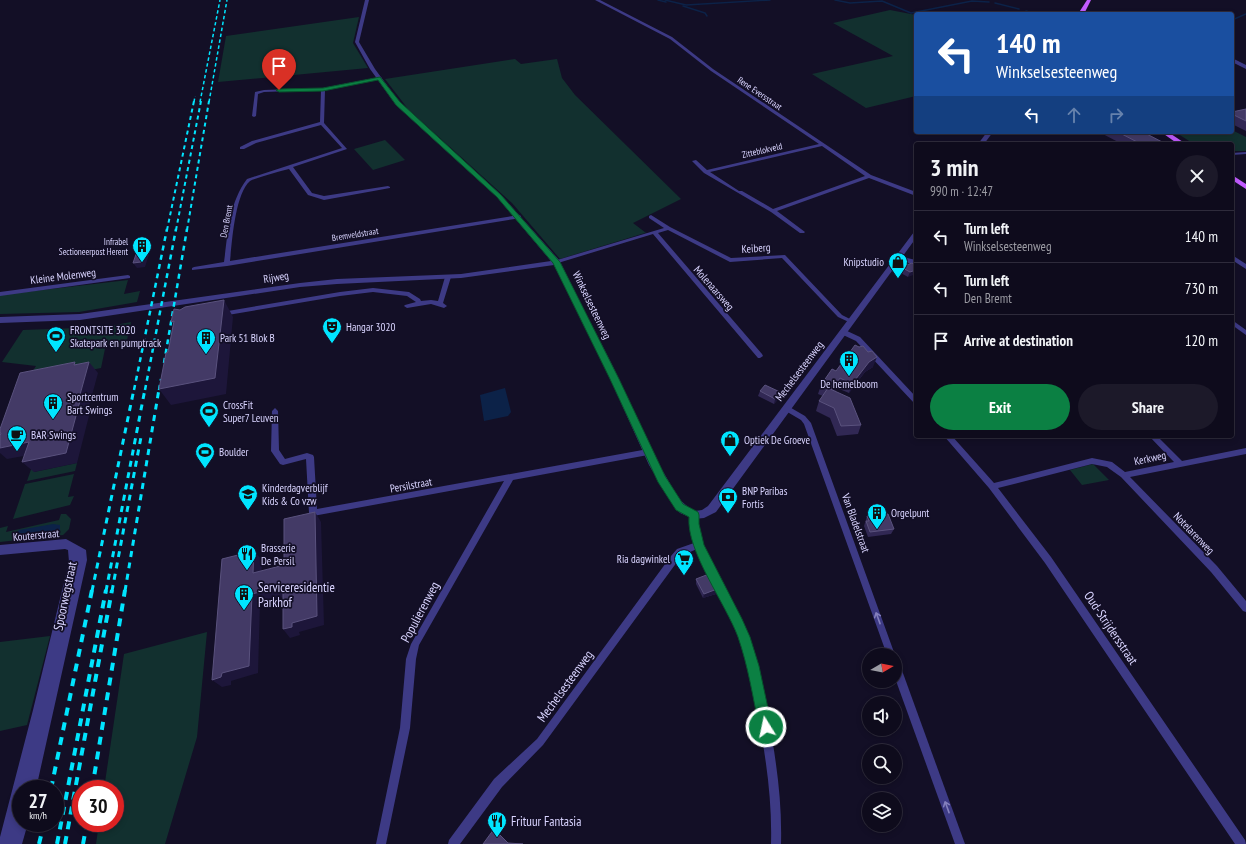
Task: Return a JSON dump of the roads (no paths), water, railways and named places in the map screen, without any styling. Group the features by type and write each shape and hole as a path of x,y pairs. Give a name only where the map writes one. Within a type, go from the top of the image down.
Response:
{"main road":[{"path":"1078,12 1080,8 1088,2"},
{"path":"1082,12 1088,2"},
{"path":"1161,134 1172,142"},
{"path":"1167,134 1180,142"},
{"path":"1234,178 1246,187"},
{"path":"1234,182 1246,191"}],"street":[{"name":"Winkselsesteenweg","path":"367,0 357,42 398,104 499,196 519,217 556,262 612,374 661,479 676,502 684,510 694,515"},
{"name":"Rene Eversstraat","path":"597,0 671,38 712,70 869,176 914,193"},
{"path":"1234,61 1246,67"},
{"path":"254,116 256,93 264,91 323,89 380,78"},
{"path":"242,148 254,142 322,123 323,89"},
{"name":"Den Bremt","path":"226,264 235,209 244,185 249,180 345,149 322,123"},
{"name":"Zitteblokveld","path":"706,172 822,145"},
{"path":"1234,154 1246,154"},
{"path":"694,161 706,172 773,211 802,232"},
{"path":"290,166 310,194 324,198 388,187"},
{"path":"773,211 869,176"},
{"name":"Bremveldstraat","path":"194,269 519,217"},
{"name":"Keiberg","path":"651,217 668,228 730,260 783,256 840,316 851,321"},
{"path":"556,262 668,228"},
{"name":"Molenaarsweg","path":"654,232 760,356"},
{"name":"Mechelsesteenweg","path":"694,515 704,514 712,508 914,236"},
{"path":"898,258 914,262"},
{"path":"1234,258 1246,267"},
{"name":"Rijweg","path":"0,320 61,318 118,312 335,281 448,277 510,270 556,262"},
{"path":"407,306 419,303 442,304 448,277"},
{"name":"Kleine Molenweg","path":"0,294 128,278"},
{"path":"216,315 340,294 373,290 409,294 418,300 419,303"},
{"path":"1234,324 1246,333"},
{"path":"843,332 858,339 914,399"},
{"name":"Van Bladelstraat","path":"786,408 803,418 807,423 888,648"},
{"name":"Persilstraat","path":"275,411 275,451 283,462 307,456 310,458 314,513 648,452"},
{"name":"Oud-Strijdersstraat","path":"950,438 992,486 1048,560 1241,844"},
{"path":"1155,438 1180,463"},
{"name":"Kerkweg","path":"992,486 1092,461 1109,464 1124,475 1246,451"},
{"name":"Notelarenweg","path":"1124,475 1214,570 1246,608"},
{"name":"Populierenweg","path":"380,844 404,728 411,659 415,644 510,478"},
{"path":"694,515 698,545 738,622 753,666 763,712 775,786 776,844"},
{"name":"Kouterstraat","path":"0,550 55,544 66,544 74,547"},
{"name":"Mechelsesteenweg","path":"453,844 498,783 540,742 674,559 680,552 698,545"},
{"name":"Spoorwegstraat","path":"31,780 82,560 82,552 74,547"},
{"name":"Spoorwegstraat","path":"5,844 74,562 74,547"},
{"path":"902,684 960,844"},
{"path":"15,844 18,832"}],"water":[{"path":"505,388 511,412 508,416 484,421 480,395"},
{"path":"53,524 60,525 60,530 55,534 16,539 13,537 19,530"}],"waterway":[{"path":"658,0 666,2"},
{"path":"665,0 686,5 770,0"},
{"path":"835,0 850,3 882,1 911,13 914,12"},
{"path":"916,12 972,1 989,2"},
{"path":"995,3 1019,9"},
{"path":"683,6 705,13 707,16"},
{"path":"1234,19 1246,14"}],"railway":[{"path":"200,102 220,0"},
{"path":"209,102 227,0"},
{"path":"194,102 195,96"},
{"path":"167,230 194,101"},
{"path":"176,230 201,101"},
{"path":"187,230 209,101"},
{"path":"134,390 167,229"},
{"path":"145,390 176,229"},
{"path":"164,363 187,229"},
{"path":"159,390 161,379"},
{"path":"92,591 134,389"},
{"path":"106,591 145,389"},
{"path":"125,591 159,389"},
{"path":"112,591 141,437"},
{"path":"53,780 92,590"},
{"path":"57,844 106,590"},
{"path":"65,844 112,590"},
{"path":"93,780 125,590"},
{"path":"39,844 42,832"},
{"path":"83,844 85,832"}],"place":[{"name":"Infrabel Sectioneerpost Herent","path":"142,263"},
{"name":"Knipstudio","path":"898,279"},
{"name":"Hangar 3020","path":"332,344"},
{"name":"FRONTSITE 3020 Skatepark en pumptrack","path":"56,353"},
{"name":"Park 51 Blok B","path":"206,355"},
{"name":"De hemelboom","path":"849,377"},
{"name":"Sportcentrum Bart Swings","path":"53,420"},
{"name":"CrossFit Super7 Leuven","path":"209,428"},
{"name":"BAR Swings","path":"17,452"},
{"name":"Optiek De Groeve","path":"730,457"},
{"name":"Boulder","path":"205,469"},
{"name":"Kinderdagverblijf Kids & Co vzw","path":"248,511"},
{"name":"BNP Paribas Fortis","path":"728,514"},
{"name":"Orgelpunt","path":"877,530"},
{"name":"Brasserie De Persil","path":"247,571"},
{"name":"Ria dagwinkel","path":"684,576"},
{"name":"Serviceresidentie Parkhof","path":"244,611"},
{"name":"Frituur Fantasia","path":"497,838"}]}
